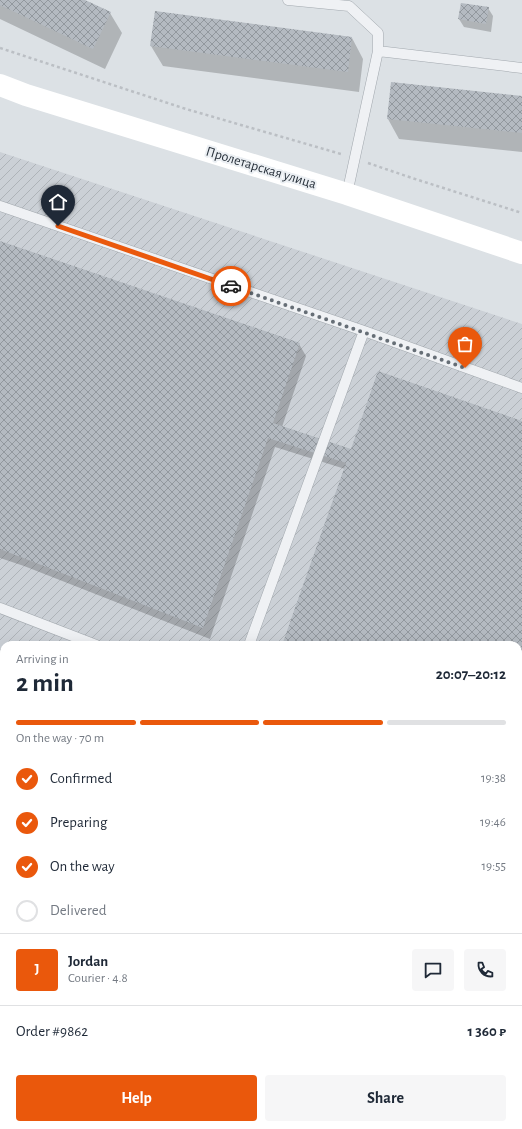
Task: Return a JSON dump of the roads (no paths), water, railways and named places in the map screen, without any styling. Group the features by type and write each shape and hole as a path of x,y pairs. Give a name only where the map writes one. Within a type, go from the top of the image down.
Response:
{"main road":[{"name":"Пролетарская улица","path":"0,85 34,97 347,194 522,253"}],"lane":[{"path":"288,0 349,6 378,33 378,51 347,194"},
{"path":"378,51 522,68"},
{"path":"0,206 364,331 522,388"},
{"path":"250,641 364,331"},
{"path":"0,608 68,640"}]}
